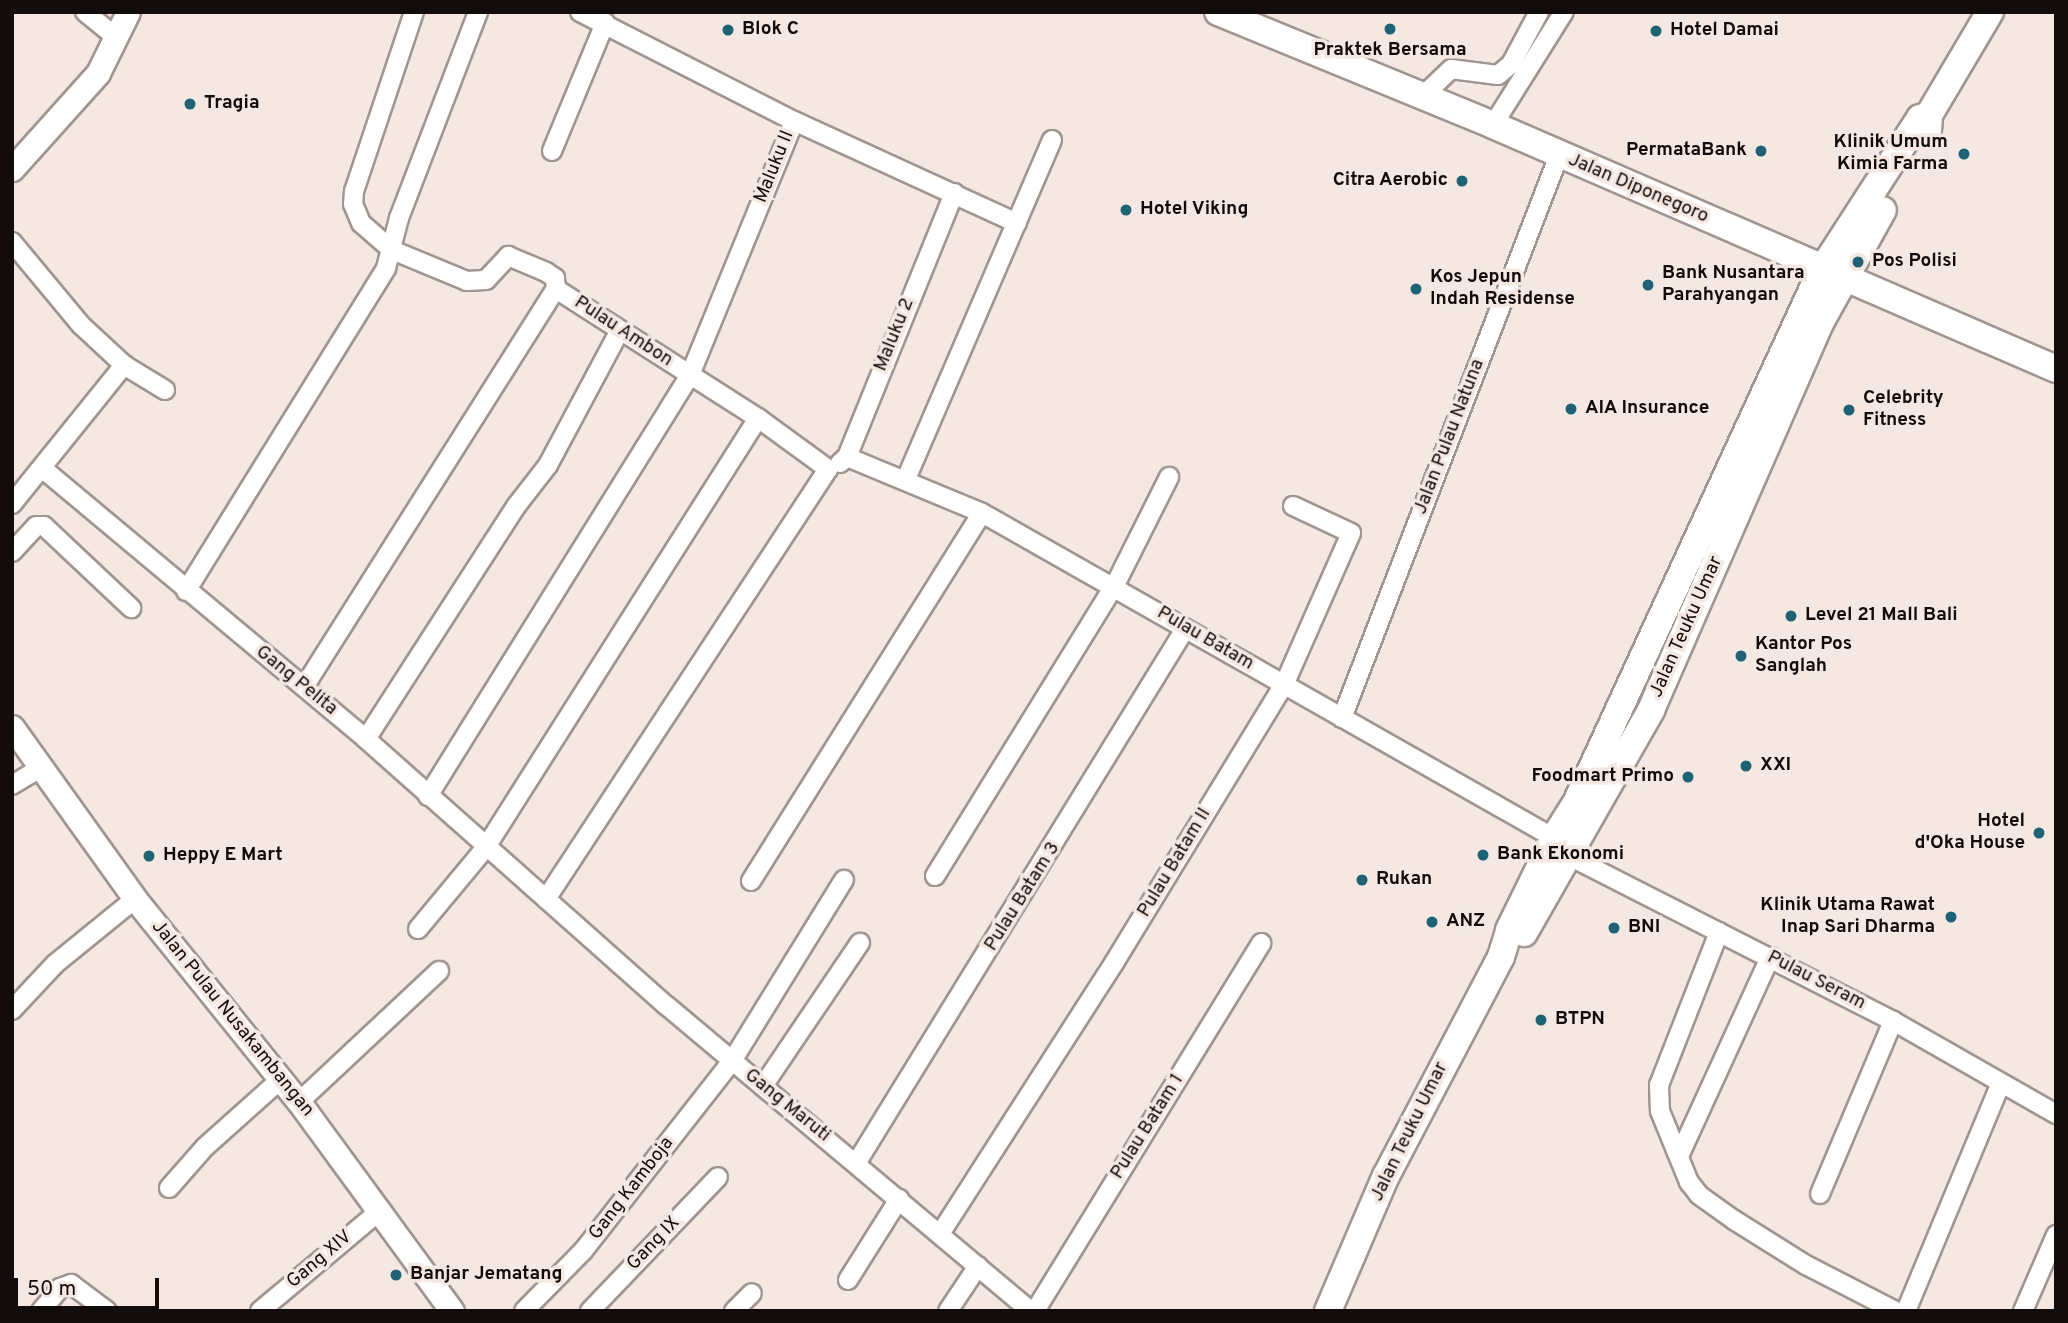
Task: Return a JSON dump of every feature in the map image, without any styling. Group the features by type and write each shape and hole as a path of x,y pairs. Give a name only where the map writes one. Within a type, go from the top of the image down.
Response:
{"main road":[{"name":"Jalan Teuku Umar","path":"1328,1311 1386,1176 1501,957 1522,936 1569,836 1650,710 1831,275 1930,127 1929,115 1990,12"},
{"name":"Jalan Diponegoro","path":"1233,15 1493,125 1831,275 2056,369"}],"street":[{"path":"85,12 117,38"},
{"path":"12,169 84,91 117,38 128,12"},
{"name":"Pulau Ambon","path":"414,12 353,204 361,223 392,250 477,282 513,255 555,278 556,289 758,418 828,469"},
{"path":"186,591 363,310 392,250 398,218 478,12"},
{"path":"580,12 794,121"},
{"path":"1423,96 1451,69 1498,75 1511,64 1539,12"},
{"path":"1493,125 1564,12"},
{"path":"552,151 605,23"},
{"name":"Maluku II","path":"428,796 690,375 794,121 1017,223"},
{"path":"906,479 1052,140"},
{"name":"Jalan Pulau Natuna","path":"1342,718 1559,155"},
{"name":"Maluku 2","path":"847,457 954,193"},
{"path":"12,242 81,325 124,365 165,390"},
{"path":"304,687 556,289"},
{"path":"366,739 517,505 548,465 620,330"},
{"path":"12,504 124,365"},
{"path":"418,929 486,847 758,418"},
{"path":"546,899 828,469 847,457"},
{"name":"Pulau Batam","path":"847,457 906,479 982,513 1115,585 1185,629 1342,718 1569,836"},
{"name":"Gang Pelita","path":"42,468 366,739 546,899"},
{"path":"935,876 1115,585 1169,477"},
{"name":"Pulau Batam II","path":"940,1234 1114,963 1284,685 1351,533 1293,506"},
{"path":"751,881 982,513"},
{"path":"12,552 36,526 44,526 131,608"},
{"name":"Pulau Batam 3","path":"857,1162 1185,629"},
{"name":"Jalan Pulau Nusakambangan","path":"12,727 39,769 135,899 299,1102 381,1210 452,1311"},
{"path":"12,785 39,769"},
{"name":"Pulau Seram","path":"1569,836 1719,932 1893,1021 2056,1114"},
{"name":"Gang Kamboja","path":"524,1311 583,1251 732,1061 844,880"},
{"path":"12,1010 55,964 135,899"},
{"name":"Gang Maruti","path":"546,899 732,1061 857,1162 1032,1311"},
{"path":"1719,932 1659,1085 1660,1111 1699,1195 1861,1303 1895,1311"},
{"path":"763,1086 860,943"},
{"name":"Pulau Batam 1","path":"1032,1311 1261,943"},
{"path":"1680,1154 1770,957"},
{"path":"299,1102 439,971"},
{"path":"1820,1194 1893,1021"},
{"path":"169,1188 205,1147 281,1079"},
{"path":"1906,1311 2001,1083"},
{"name":"Gang IX","path":"590,1311 719,1177"},
{"path":"848,1280 899,1199"},
{"name":"Gang XIV","path":"260,1311 381,1210"},
{"path":"2023,1311 2056,1235"},
{"path":"948,1311 978,1266"},
{"path":"41,1311 60,1288 71,1284 107,1311"},
{"path":"734,1311 752,1293"}],"place":[{"name":"Praktek Bersama","path":"1390,29"},
{"name":"Blok C","path":"728,30"},
{"name":"Hotel Damai","path":"1656,31"},
{"name":"Tragia","path":"190,104"},
{"name":"PermataBank","path":"1761,151"},
{"name":"Klinik Umum Kimia Farma","path":"1964,154"},
{"name":"Citra Aerobic","path":"1462,181"},
{"name":"Hotel Viking","path":"1126,210"},
{"name":"Pos Polisi","path":"1858,262"},
{"name":"Bank Nusantara Parahyangan","path":"1648,285"},
{"name":"Kos Jepun Indah Residense","path":"1416,289"},
{"name":"AIA Insurance","path":"1571,409"},
{"name":"Celebrity Fitness","path":"1849,410"},
{"name":"Level 21 Mall Bali","path":"1791,616"},
{"name":"Kantor Pos Sanglah","path":"1741,656"},
{"name":"XXI","path":"1746,766"},
{"name":"Foodmart Primo","path":"1688,777"},
{"name":"Hotel d'Oka House","path":"2039,833"},
{"name":"Bank Ekonomi","path":"1483,855"},
{"name":"Heppy E Mart","path":"149,856"},
{"name":"Rukan","path":"1362,880"},
{"name":"Klinik Utama Rawat Inap Sari Dharma","path":"1951,917"},
{"name":"ANZ","path":"1432,922"},
{"name":"BNI","path":"1614,928"},
{"name":"BTPN","path":"1541,1020"},
{"name":"Banjar Jematang","path":"396,1275"}]}
